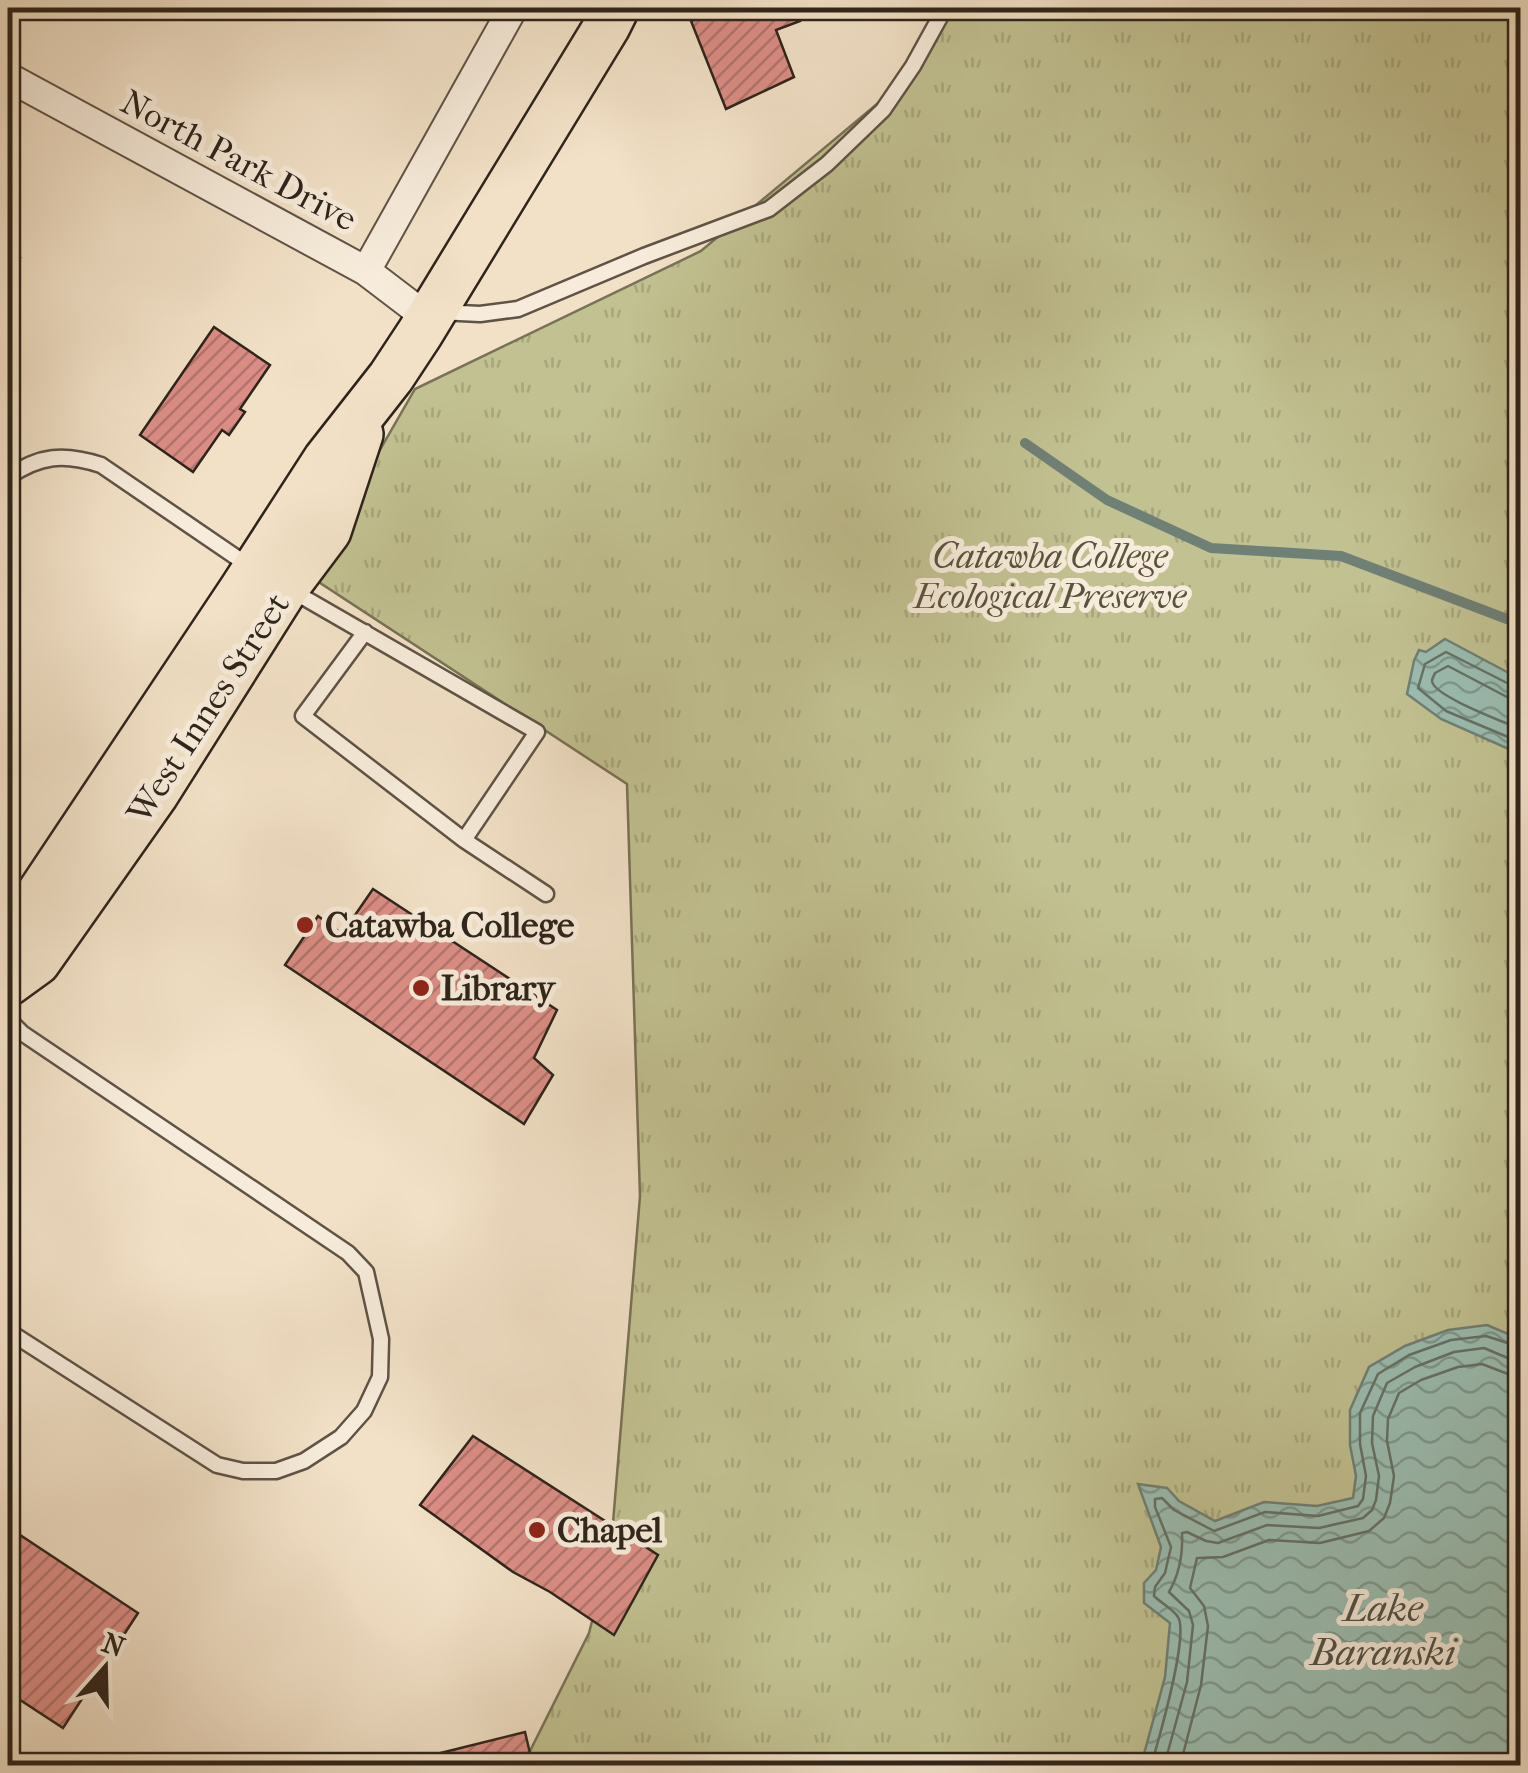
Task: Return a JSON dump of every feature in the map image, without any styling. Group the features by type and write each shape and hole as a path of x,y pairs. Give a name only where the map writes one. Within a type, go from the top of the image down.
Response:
{"main road":[{"name":"West Innes Street","path":"8,940 271,578 328,531 367,408 431,315 616,8"},
{"name":"West Innes Street","path":"8,983 37,962 156,793 271,578"}],"street":[{"path":"366,271 514,8"},
{"name":"North Park Drive","path":"8,77 366,271 431,315"}],"lane":[{"path":"431,315 518,309 769,209 828,164 883,110 945,8"},
{"path":"8,477 25,465 50,458 76,457 101,466 271,578 536,732 464,840"},
{"path":"364,632 303,716 464,840 546,894"},
{"path":"8,1019 348,1253 366,1272 381,1339 380,1377 364,1412 341,1437 304,1461 276,1471 242,1470 217,1466 8,1331"},
{"path":"8,1760 16,1766"}],"green space":[{"name":"Catawba College Ecological Preserve","path":"954,8 1520,8 1520,1765 523,1765 589,1633 611,1547 640,1196 627,784 308,575 415,389 701,251 883,99"}],"water":[{"path":"1445,639 1520,679 1520,754 1441,719 1407,694 1419,650 1426,652"},
{"name":"Lake Baranski","path":"1487,1325 1520,1339 1520,1765 1141,1765 1165,1677 1170,1623 1144,1603 1144,1583 1156,1570 1161,1547 1138,1484 1167,1488 1179,1501 1215,1521 1264,1502 1317,1506 1353,1498 1356,1476 1350,1445 1350,1410 1369,1367 1405,1346 1448,1330"}],"building":[{"path":"724,8 795,8 800,21 776,30 794,77 726,109 691,21"},
{"path":"8,250 20,258 8,278"},
{"path":"214,327 270,365 240,409 245,412 229,435 222,430 193,472 140,435"},
{"name":"Library","path":"373,889 557,1010 534,1058 553,1075 524,1124 285,965 318,916 342,934"},
{"name":"Chapel","path":"473,1436 658,1555 614,1635 513,1572 420,1505"},
{"path":"8,1527 138,1613 63,1728 8,1692"},
{"path":"525,1732 533,1766 388,1766"}],"waterway":[{"path":"1025,443 1107,500 1211,548 1341,556 1520,624"}],"place":[{"name":"Catawba College","path":"305,925"},
{"name":"Library","path":"421,988"},
{"name":"Chapel","path":"537,1530"}]}
